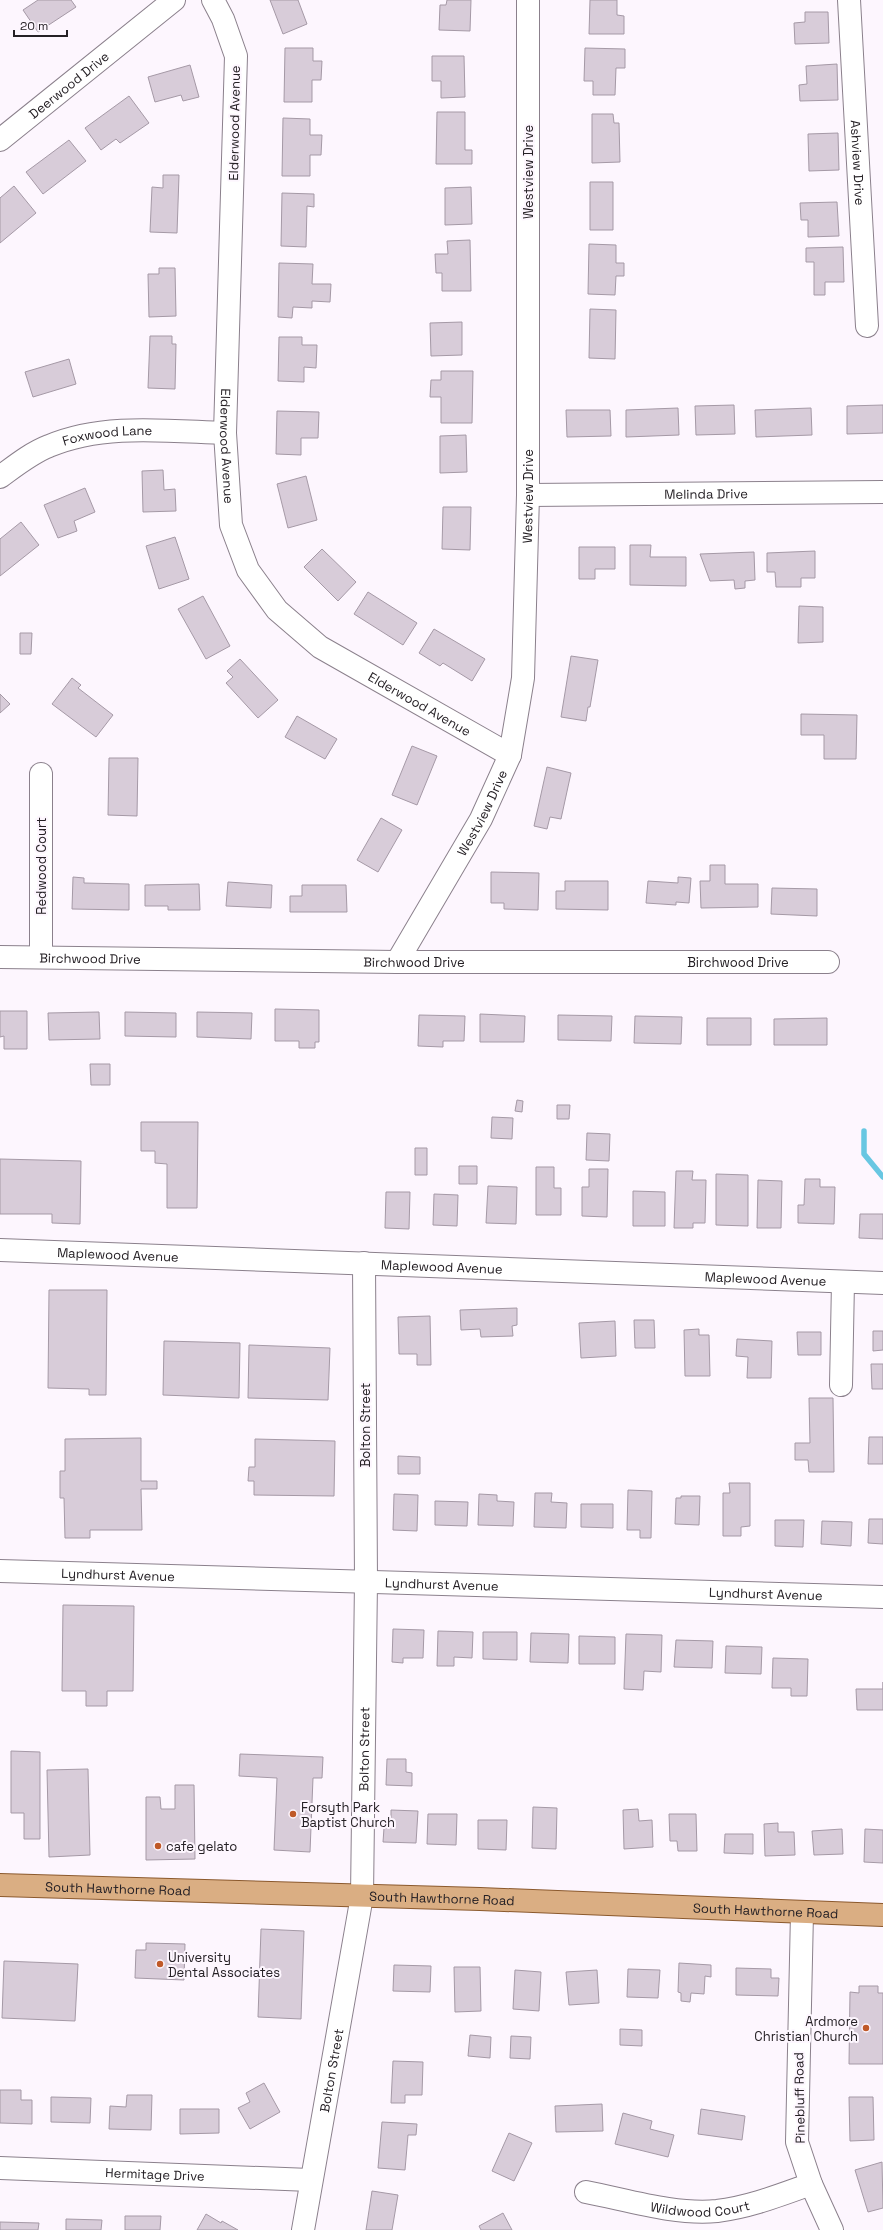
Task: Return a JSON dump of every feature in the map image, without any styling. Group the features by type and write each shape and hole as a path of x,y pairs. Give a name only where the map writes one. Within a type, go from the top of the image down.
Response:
{"main road":[{"name":"South Hawthorne Road","path":"0,1885 362,1896 883,1915"}],"street":[{"name":"Deerwood Drive","path":"0,140 174,0"},
{"name":"Elderwood Avenue","path":"213,0 223,19 236,56 225,433 231,525 248,570 277,610 320,647 510,755"},
{"name":"Westview Drive","path":"397,962 481,819 510,755 523,678 528,495 528,0"},
{"name":"Ashview Drive","path":"849,0 867,326"},
{"name":"Foxwood Lane","path":"0,477 48,446 71,438 95,434 136,431 225,433"},
{"name":"Melinda Drive","path":"528,495 883,492"},
{"name":"Redwood Court","path":"41,774 41,957"},
{"name":"Birchwood Drive","path":"0,957 397,962 828,962"},
{"name":"Maplewood Avenue","path":"0,1250 883,1283"},
{"name":"Bolton Street","path":"302,2230 362,1896 366,1581 364,1263"},
{"path":"841,1385 843,1282"},
{"name":"Lyndhurst Avenue","path":"0,1571 883,1597"},
{"name":"Pinebluff Road","path":"802,1913 797,2142 811,2184 832,2230"},
{"name":"Hermitage Drive","path":"0,2168 310,2180"},
{"name":"Wildwood Court","path":"586,2192 679,2210 716,2211 756,2204 811,2184"}],"building":[{"path":"38,0 71,0 76,7 38,32 23,10"},
{"path":"270,0 298,0 307,24 283,34"},
{"path":"447,0 471,0 470,31 439,30 440,5 446,5"},
{"path":"590,0 617,0 617,15 624,16 624,34 589,34"},
{"path":"805,12 828,12 829,43 795,44 794,23 805,22"},
{"path":"285,48 313,48 313,61 322,61 321,80 312,80 312,102 284,102"},
{"path":"585,48 625,49 625,68 616,68 615,95 593,95 593,81 584,81"},
{"path":"432,56 464,56 465,97 441,98 441,81 432,81"},
{"path":"837,64 838,100 800,101 799,85 807,84 806,66"},
{"path":"190,65 199,97 183,101 181,95 155,102 148,77"},
{"path":"129,96 149,123 120,143 116,139 101,150 85,128"},
{"path":"437,112 465,112 465,150 472,150 472,164 436,164"},
{"path":"592,114 613,114 614,123 619,123 620,162 592,163"},
{"path":"283,118 310,119 310,135 322,135 321,155 310,155 310,176 282,176"},
{"path":"838,133 839,170 809,171 808,134"},
{"path":"69,140 86,161 43,194 26,172"},
{"path":"163,175 179,175 177,233 150,232 152,187 163,188"},
{"path":"590,182 613,182 613,230 590,230"},
{"path":"14,186 36,213 0,243 0,198"},
{"path":"471,187 472,224 445,225 445,188"},
{"path":"282,193 314,194 314,207 307,206 306,247 281,246"},
{"path":"837,202 839,236 808,237 808,220 801,220 800,203"},
{"path":"470,240 471,291 442,291 442,273 436,273 435,254 448,254 447,241"},
{"path":"589,244 616,245 616,263 624,263 624,276 616,276 615,295 588,294"},
{"path":"843,247 844,282 825,282 825,295 814,295 814,262 806,262 806,248"},
{"path":"279,263 313,264 312,284 331,284 330,302 312,301 312,308 293,307 292,318 278,317"},
{"path":"159,268 175,268 176,316 149,317 148,274 159,274"},
{"path":"590,309 616,310 615,359 589,358"},
{"path":"462,322 462,355 431,356 430,323"},
{"path":"150,336 172,336 172,344 176,344 175,389 148,388"},
{"path":"279,337 302,337 302,345 317,345 316,368 304,367 304,382 278,381"},
{"path":"69,359 76,384 33,397 25,372"},
{"path":"441,371 473,371 472,423 441,423 441,397 430,397 431,380 441,380"},
{"path":"734,405 735,434 696,435 695,406"},
{"path":"883,405 883,433 847,434 847,406"},
{"path":"678,408 679,435 626,437 626,410"},
{"path":"811,408 812,435 756,437 755,410"},
{"path":"566,410 610,410 611,436 567,437"},
{"path":"277,411 319,412 318,438 301,438 301,455 276,454"},
{"path":"466,435 467,472 440,473 440,436"},
{"path":"163,470 164,490 175,489 176,511 143,512 142,471"},
{"path":"306,476 317,520 288,528 277,484"},
{"path":"85,488 95,512 74,521 77,531 58,538 44,505"},
{"path":"443,507 471,507 470,550 442,549"},
{"path":"21,522 39,545 0,576 0,539"},
{"path":"175,537 189,579 159,589 146,546"},
{"path":"630,545 651,545 650,557 686,557 686,586 630,585"},
{"path":"579,547 615,547 615,569 595,569 595,579 579,579"},
{"path":"322,549 356,582 338,601 304,567"},
{"path":"815,551 815,578 801,578 801,587 776,587 775,572 767,572 767,553"},
{"path":"754,552 755,580 745,581 745,588 735,589 734,580 710,581 700,554"},
{"path":"368,592 417,623 403,645 354,614"},
{"path":"203,596 230,646 206,659 178,609"},
{"path":"799,606 823,607 823,642 798,643"},
{"path":"434,629 485,659 472,681 443,663 440,666 419,653"},
{"path":"20,633 32,633 31,654 20,654"},
{"path":"571,656 598,660 590,707 588,707 586,721 561,717"},
{"path":"240,659 278,700 258,718 226,683 233,677 227,671"},
{"path":"72,678 81,685 78,688 113,715 96,737 52,704"},
{"path":"0,694 10,704 0,713"},
{"path":"801,714 857,715 856,759 824,759 824,735 801,735"},
{"path":"297,716 337,739 325,759 285,737"},
{"path":"412,746 437,756 417,805 392,795"},
{"path":"109,758 138,758 137,816 108,815"},
{"path":"547,767 571,773 561,819 550,817 547,829 534,826"},
{"path":"381,818 402,830 378,872 357,860"},
{"path":"710,865 725,865 725,884 758,884 758,907 701,908 700,881 710,881"},
{"path":"491,872 539,873 538,910 504,909 504,903 491,903"},
{"path":"73,877 84,878 84,883 129,884 129,910 72,909"},
{"path":"678,877 691,878 689,903 676,902 676,905 646,903 648,881 678,883"},
{"path":"565,881 608,881 608,910 556,909 556,891 565,891"},
{"path":"228,882 272,885 271,908 226,906"},
{"path":"199,884 200,910 168,910 168,906 145,906 145,885"},
{"path":"302,885 346,885 347,912 290,912 290,896 302,896"},
{"path":"772,888 817,889 817,916 771,914"},
{"path":"275,1009 319,1010 319,1042 315,1042 315,1048 299,1048 299,1041 275,1041"},
{"path":"0,1011 27,1011 27,1049 4,1049 4,1036 0,1037"},
{"path":"99,1012 100,1039 49,1040 48,1013"},
{"path":"125,1012 176,1013 176,1037 125,1036"},
{"path":"197,1012 252,1013 251,1039 197,1037"},
{"path":"480,1014 525,1016 524,1042 480,1042"},
{"path":"419,1015 465,1016 464,1041 443,1041 443,1047 418,1046"},
{"path":"558,1015 612,1016 611,1041 558,1040"},
{"path":"635,1016 682,1017 681,1044 634,1043"},
{"path":"707,1018 751,1018 751,1045 707,1045"},
{"path":"827,1018 827,1045 774,1045 774,1019"},
{"path":"90,1064 110,1064 110,1085 91,1085"},
{"path":"517,1100 523,1101 522,1112 515,1111"},
{"path":"557,1105 570,1105 569,1119 557,1119"},
{"path":"492,1117 513,1118 512,1139 491,1138"},
{"path":"141,1122 198,1122 197,1208 167,1208 167,1164 155,1163 155,1151 141,1151"},
{"path":"587,1133 610,1134 609,1161 586,1160"},
{"path":"415,1148 427,1148 427,1175 415,1175"},
{"path":"0,1159 81,1161 80,1224 52,1223 52,1214 0,1214"},
{"path":"459,1166 477,1166 477,1184 459,1184"},
{"path":"536,1167 554,1167 554,1188 561,1188 561,1215 536,1215"},
{"path":"589,1169 608,1169 607,1217 582,1216 582,1187 589,1187"},
{"path":"676,1171 693,1171 692,1180 706,1180 705,1223 693,1223 693,1228 674,1228"},
{"path":"716,1174 748,1175 748,1226 716,1225"},
{"path":"805,1179 820,1179 820,1187 835,1187 834,1224 798,1223 798,1205 804,1205"},
{"path":"758,1180 782,1181 781,1228 757,1228"},
{"path":"488,1186 517,1187 516,1224 486,1223"},
{"path":"633,1191 665,1192 665,1226 633,1226"},
{"path":"386,1192 410,1192 409,1229 385,1228"},
{"path":"434,1194 458,1195 457,1226 433,1225"},
{"path":"860,1214 883,1214 883,1239 859,1238"},
{"path":"49,1290 107,1290 106,1395 89,1395 89,1389 48,1388"},
{"path":"517,1308 517,1325 512,1326 513,1336 481,1337 480,1329 461,1330 460,1310"},
{"path":"430,1316 431,1365 417,1365 417,1354 399,1354 398,1317"},
{"path":"634,1320 654,1320 655,1348 635,1348"},
{"path":"615,1321 616,1356 581,1358 579,1323"},
{"path":"699,1329 699,1335 709,1335 710,1376 685,1376 684,1330"},
{"path":"873,1331 883,1331 883,1350 873,1351"},
{"path":"797,1332 821,1332 821,1355 798,1355"},
{"path":"737,1339 772,1341 771,1378 747,1378 748,1357 736,1356"},
{"path":"164,1341 240,1343 239,1398 163,1395"},
{"path":"249,1345 330,1348 328,1400 248,1398"},
{"path":"871,1364 883,1364 883,1389 872,1389"},
{"path":"809,1398 833,1398 834,1472 809,1472 808,1460 795,1460 795,1443 810,1443"},
{"path":"869,1437 883,1437 883,1464 868,1464"},
{"path":"141,1438 141,1481 157,1481 157,1489 141,1489 142,1530 90,1530 90,1538 65,1538 64,1498 60,1498 60,1471 65,1471 65,1439"},
{"path":"255,1439 335,1441 334,1496 254,1495 254,1481 248,1481 249,1467 255,1467"},
{"path":"398,1456 420,1457 420,1474 398,1474"},
{"path":"729,1483 750,1483 750,1526 741,1527 741,1536 723,1536 723,1493 730,1493"},
{"path":"628,1490 652,1491 651,1538 640,1538 640,1530 627,1530"},
{"path":"535,1493 552,1493 551,1502 567,1503 566,1528 534,1527"},
{"path":"394,1494 418,1495 417,1531 393,1530"},
{"path":"479,1494 497,1495 497,1501 514,1502 513,1526 478,1525"},
{"path":"681,1496 700,1496 699,1525 675,1524 676,1498 681,1498"},
{"path":"435,1501 468,1502 467,1526 435,1525"},
{"path":"581,1504 613,1504 613,1528 581,1527"},
{"path":"869,1519 883,1519 883,1544 868,1543"},
{"path":"775,1520 804,1520 803,1547 775,1546"},
{"path":"822,1521 852,1522 851,1546 821,1544"},
{"path":"63,1605 134,1606 133,1691 107,1691 107,1706 86,1706 86,1691 62,1691"},
{"path":"393,1629 424,1630 423,1658 403,1658 403,1663 392,1662"},
{"path":"438,1631 473,1632 472,1658 454,1657 454,1666 437,1666"},
{"path":"483,1632 517,1632 517,1660 483,1659"},
{"path":"531,1633 569,1634 568,1663 530,1662"},
{"path":"626,1634 662,1635 661,1672 644,1671 643,1690 624,1689"},
{"path":"579,1636 615,1637 615,1664 579,1664"},
{"path":"676,1640 713,1641 712,1668 674,1667"},
{"path":"726,1646 762,1647 761,1674 725,1673"},
{"path":"773,1658 808,1659 807,1696 791,1696 791,1688 772,1688"},
{"path":"856,1689 883,1689 883,1710 857,1710"},
{"path":"11,1751 40,1752 40,1839 24,1839 24,1813 11,1813"},
{"name":"Forsyth Park Baptist Church","path":"240,1754 323,1757 322,1778 313,1778 310,1852 274,1850 277,1778 239,1776"},
{"path":"387,1759 406,1759 406,1772 412,1773 412,1786 386,1785"},
{"path":"88,1769 90,1855 49,1857 47,1770"},
{"path":"175,1785 194,1785 195,1859 146,1860 146,1797 160,1797 161,1809 175,1809"},
{"path":"533,1807 557,1808 556,1849 532,1848"},
{"path":"638,1809 639,1821 652,1820 653,1847 624,1849 623,1810"},
{"path":"391,1810 418,1811 416,1843 383,1842 384,1828 391,1828"},
{"path":"428,1814 457,1814 456,1845 427,1844"},
{"path":"669,1814 696,1814 697,1851 678,1851 677,1841 670,1841"},
{"path":"478,1820 507,1820 506,1850 478,1849"},
{"path":"778,1823 778,1832 794,1832 795,1855 765,1856 764,1824"},
{"path":"842,1829 843,1854 814,1855 812,1831"},
{"path":"865,1829 883,1830 883,1863 864,1862"},
{"path":"725,1834 753,1834 753,1854 724,1853"},
{"path":"261,1929 304,1931 301,2019 258,2017"},
{"name":"University Dental Associates","path":"146,1943 185,1944 184,1980 135,1978 136,1950 146,1950"},
{"path":"4,1961 78,1964 75,2021 2,2018"},
{"path":"679,1963 711,1965 711,1977 705,1976 704,1994 691,1993 690,2002 681,2001 681,1993 678,1992"},
{"path":"394,1965 431,1966 430,1992 393,1991"},
{"path":"454,1967 480,1967 481,2011 455,2012"},
{"path":"736,1968 771,1969 771,1978 779,1978 778,1996 736,1995"},
{"path":"628,1969 660,1970 658,1998 627,1997"},
{"path":"515,1970 541,1972 539,2011 513,2009"},
{"path":"597,1970 599,2003 569,2005 566,1972"},
{"name":"Ardmore Christian Church","path":"859,1986 878,1986 878,1993 883,1993 883,2064 849,2064 850,1992 859,1993"},
{"path":"620,2029 642,2030 642,2046 620,2045"},
{"path":"470,2035 491,2037 490,2058 468,2056"},
{"path":"511,2036 531,2037 530,2059 510,2058"},
{"path":"393,2061 423,2062 422,2095 405,2095 405,2103 391,2103"},
{"path":"264,2083 280,2112 250,2129 238,2108 250,2102 246,2093"},
{"path":"0,2090 21,2090 21,2100 32,2100 32,2124 0,2123"},
{"path":"127,2095 152,2095 151,2130 109,2129 110,2106 126,2107"},
{"path":"51,2097 91,2098 90,2123 51,2122"},
{"path":"849,2097 873,2097 874,2140 850,2141"},
{"path":"602,2104 603,2131 556,2132 555,2106"},
{"path":"180,2109 219,2109 219,2133 180,2134"},
{"path":"701,2109 745,2116 742,2140 698,2134"},
{"path":"623,2113 652,2121 650,2129 674,2135 668,2157 615,2144"},
{"path":"382,2122 417,2124 416,2135 408,2135 405,2170 378,2168"},
{"path":"509,2133 532,2143 514,2181 492,2171"},
{"path":"882,2162 883,2208 868,2212 855,2170"},
{"path":"372,2191 398,2195 392,2230 366,2230"},
{"path":"503,2213 512,2230 481,2230 479,2226"},
{"path":"206,2214 221,2223 222,2221 238,2230 197,2230"},
{"path":"125,2216 161,2216 160,2230 125,2230"},
{"path":"66,2219 102,2220 101,2230 66,2230"},
{"path":"0,2222 39,2223 38,2230 0,2230"}],"waterway":[{"path":"864,1131 864,1154 883,1177"}],"place":[{"name":"Forsyth Park Baptist Church","path":"293,1814"},
{"name":"cafe gelato","path":"158,1846"},
{"name":"University Dental Associates","path":"160,1964"},
{"name":"Ardmore Christian Church","path":"866,2028"}]}
